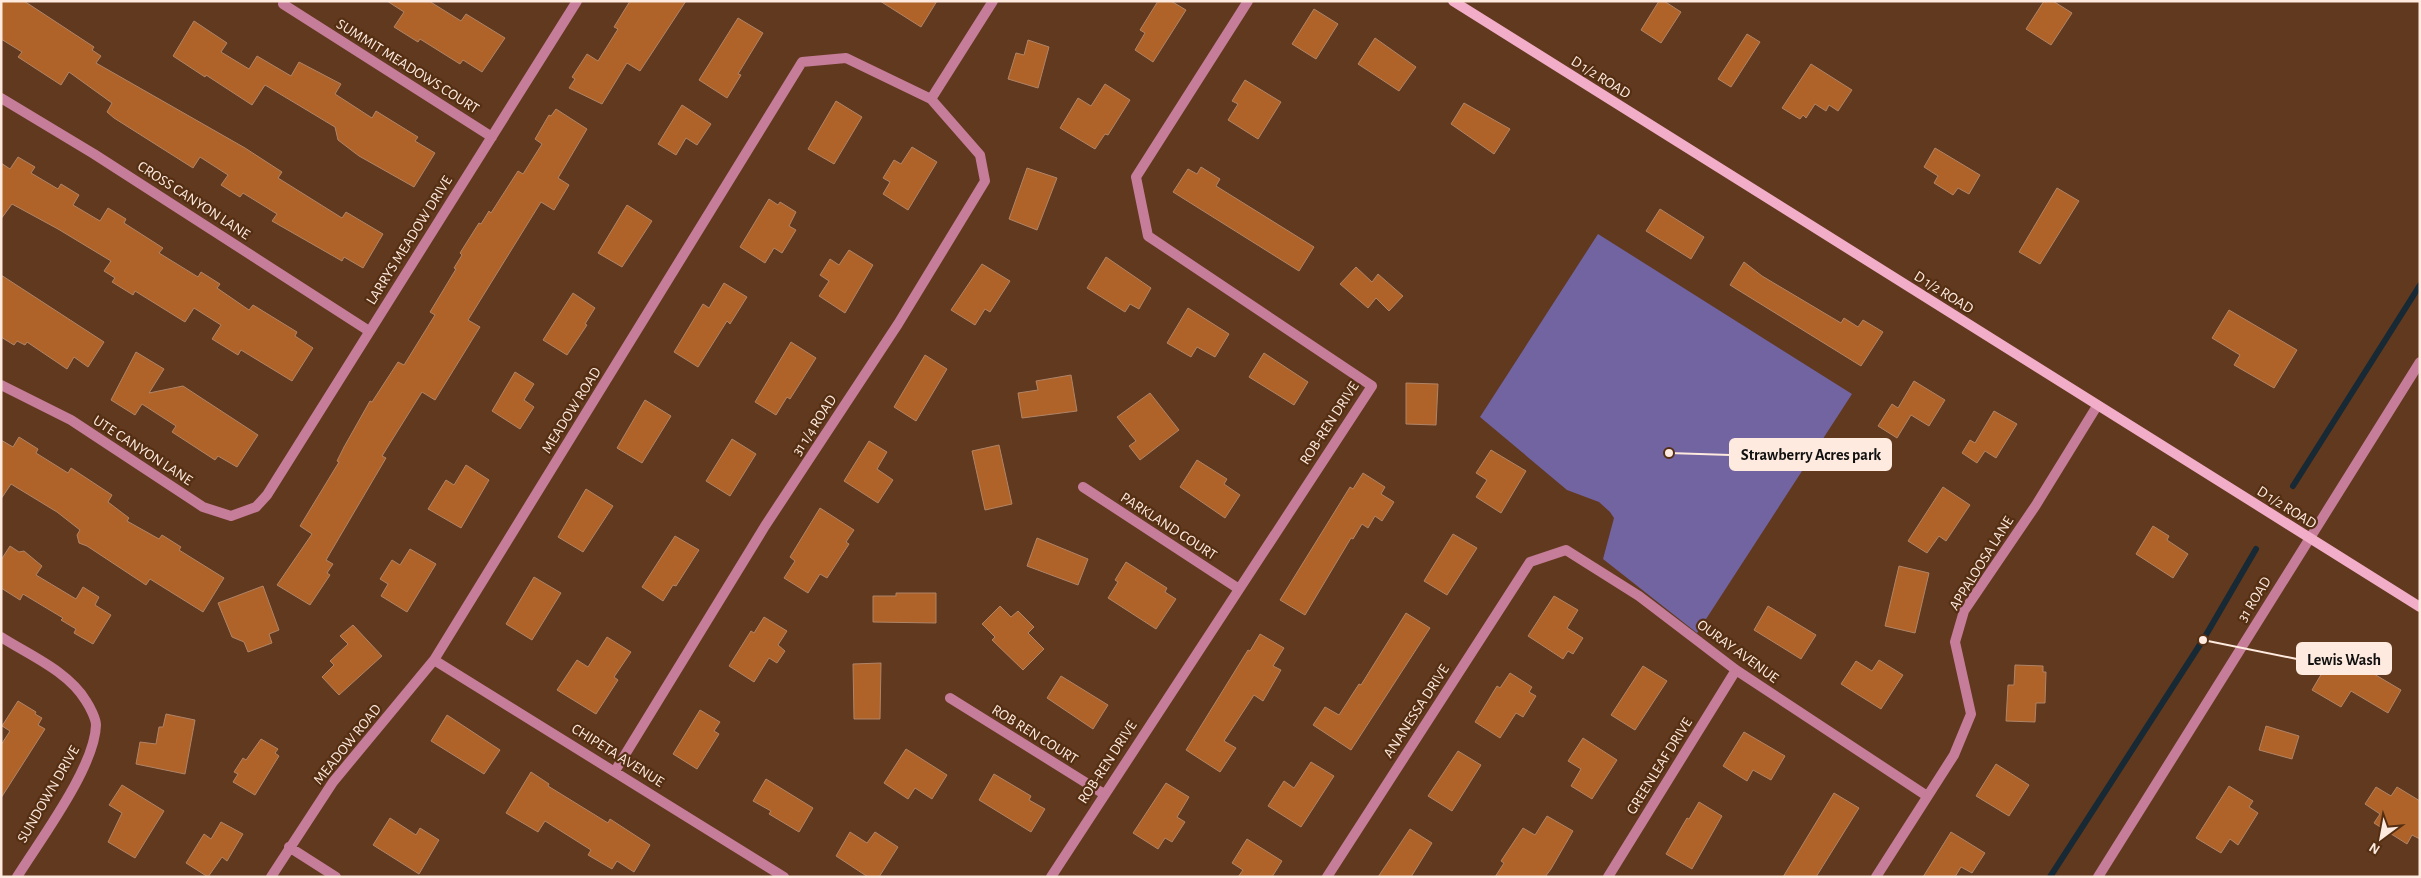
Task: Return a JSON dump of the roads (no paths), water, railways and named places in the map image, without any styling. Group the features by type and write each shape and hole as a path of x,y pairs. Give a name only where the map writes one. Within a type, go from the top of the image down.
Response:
{"main road":[{"name":"D 1/2 ROAD","path":"1454,1 2420,607"}],"street":[{"name":"LARRYS MEADOW DRIVE","path":"267,495 577,1"},
{"path":"931,99 993,1"},
{"name":"ROB-REN DRIVE","path":"1051,877 1372,386 1148,236 1136,177 1248,1"},
{"name":"SUMMIT MEADOWS COURT","path":"283,4 492,137"},
{"name":"MEADOW ROAD","path":"271,877 289,846 334,782 434,660 802,62 846,58 931,99"},
{"name":"CROSS CANYON LANE","path":"1,98 94,154 369,331"},
{"name":"31 1/4 ROAD","path":"615,771 765,526 898,324 985,181 980,155 931,99"},
{"name":"31 ROAD","path":"2098,877 2420,362"},
{"name":"UTE CANYON LANE","path":"1,385 71,420 203,508 231,516 256,507 267,495"},
{"name":"APPALOOSA LANE","path":"1876,877 1954,755 1971,714 1955,642 1964,611 2036,505 2097,406"},
{"name":"PARKLAND COURT","path":"1083,487 1239,589"},
{"name":"OURAY AVENUE","path":"1530,562 1566,550 1639,596 1736,670 1927,796"},
{"name":"ANANESSA DRIVE","path":"1327,877 1530,562"},
{"name":"SUNDOWN DRIVE","path":"1,637 64,677 86,700 96,724 92,748 81,774 17,877"},
{"name":"CHIPETA AVENUE","path":"434,660 784,877"},
{"name":"GREENLEAF DRIVE","path":"1608,877 1736,670"},
{"name":"ROB REN COURT","path":"950,698 1104,794"},
{"path":"289,846 336,877"}],"waterway":[{"path":"2293,486 2420,285"},
{"path":"2050,877 2203,640 2256,549"}],"place":[{"name":"Strawberry Acres park","path":"1669,453"},
{"name":"Lewis Wash","path":"2203,640"}]}
